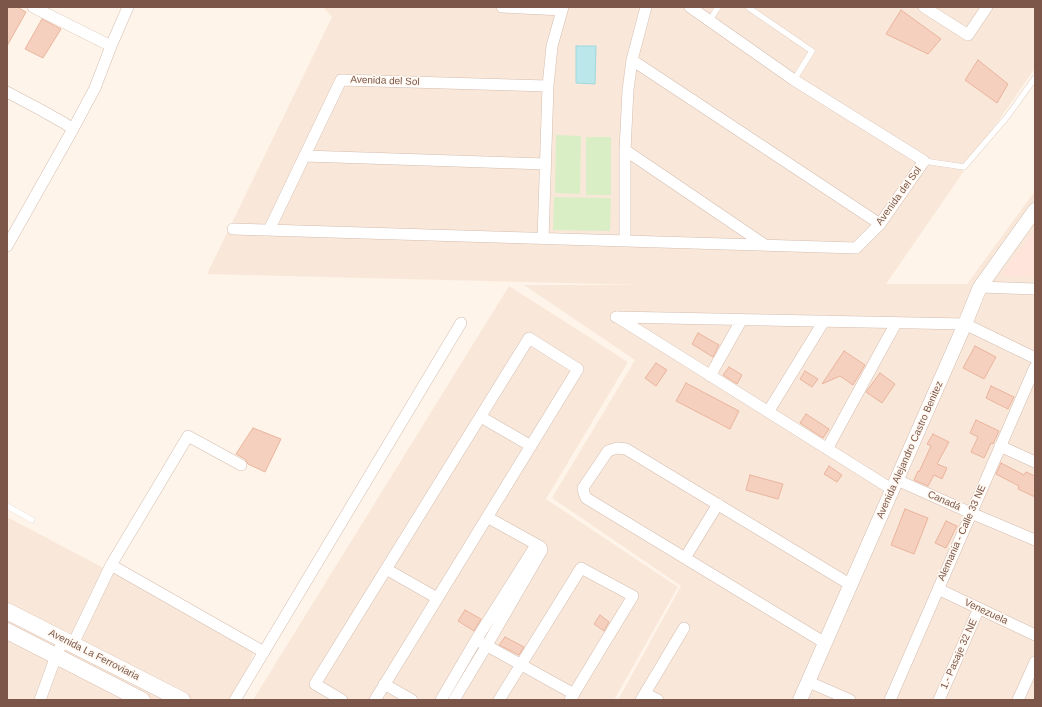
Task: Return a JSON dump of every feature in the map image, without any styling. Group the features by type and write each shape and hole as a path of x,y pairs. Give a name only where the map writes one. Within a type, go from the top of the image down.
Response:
{"main road":[{"name":"Avenida La Ferroviaria","path":"7,611 182,700"},
{"path":"7,623 22,631 28,632 32,627 29,622"},
{"name":"Avenida La Ferroviaria","path":"7,631 142,700"}],"street":[{"path":"33,7 111,46"},
{"path":"7,246 95,88 128,7"},
{"path":"502,7 562,8 552,46 548,86 542,239"},
{"path":"625,241 625,150 628,90 632,60 646,7"},
{"name":"Avenida del Sol","path":"233,229 856,248 880,224 924,161 794,80 690,7"},
{"path":"924,7 968,35 987,7"},
{"path":"632,60 880,224"},
{"name":"Avenida del Sol","path":"269,230 341,80 548,86"},
{"path":"7,92 73,129"},
{"path":"625,150 766,245"},
{"path":"305,156 545,164"},
{"name":"Avenida Alejandro Castro Benitez","path":"800,700 980,287 1035,210"},
{"path":"980,287 1035,289"},
{"name":"Canadá","path":"742,319 616,317 827,449 895,485 971,513 1035,540"},
{"path":"710,376 742,319 965,324 1035,358"},
{"path":"768,412 824,321"},
{"path":"235,700 461,323"},
{"path":"827,449 896,323"},
{"path":"342,700 315,684 529,338 578,369 374,700"},
{"name":"Alemania - Calle 33 NE","path":"890,700 1035,367"},
{"path":"480,417 531,446"},
{"path":"40,700 56,656 68,642 111,565 188,436 241,466"},
{"path":"1000,446 1035,462"},
{"path":"826,643 586,498 583,488 608,451 617,448 626,449 851,585"},
{"path":"685,558 718,504"},
{"path":"454,700 542,550 541,547 487,517"},
{"path":"441,700 476,640 536,545"},
{"path":"111,565 264,652"},
{"path":"476,640 520,664 572,697 633,596 581,568 520,664 499,700"},
{"path":"386,569 437,598"},
{"name":"Venezuela","path":"938,589 1035,635"},
{"name":"1.- Pasaje 32 NE","path":"938,700 979,608"},
{"path":"658,700 643,696 684,628"},
{"path":"1018,700 1035,662"},
{"path":"809,682 850,700"},
{"path":"384,684 412,700"}],"lane":[{"path":"710,20 718,7"},
{"path":"749,8 812,51 794,80"},
{"path":"924,161 964,167 1007,117 1035,78"},
{"path":"7,506 32,520"}],"shaded area":[{"path":"323,7 1035,7 1035,68 886,284 967,284 1035,191 1035,700 618,700 681,586 552,498 635,360 524,285 642,285 207,274 332,17"},
{"path":"1035,229 1035,277 1000,276"},
{"path":"509,286 628,362 546,499 678,587 614,700 253,700"},
{"path":"7,517 255,648 238,700 7,700"}],"green space":[{"path":"556,135 581,136 580,194 555,193"},
{"path":"586,137 611,137 611,195 586,195"},
{"path":"554,197 611,198 610,231 553,230"}],"water":[{"path":"576,46 596,46 595,84 576,83"}],"building":[{"path":"7,7 17,7 26,12 7,46"},
{"path":"901,10 941,39 928,54 886,34"},
{"path":"42,19 61,29 43,58 25,49"},
{"path":"978,60 1008,84 997,103 965,80"},
{"path":"698,333 719,345 713,357 692,344"},
{"path":"975,346 996,357 984,379 963,368"},
{"path":"844,351 865,365 853,385 840,376 822,384"},
{"path":"656,363 667,370 656,386 645,378"},
{"path":"729,367 742,375 737,384 723,375"},
{"path":"805,371 818,379 812,387 800,379"},
{"path":"880,373 895,384 882,403 866,392"},
{"path":"686,383 739,411 730,429 676,401"},
{"path":"991,386 1014,397 1008,409 986,398"},
{"path":"806,414 829,429 823,438 800,423"},
{"path":"976,420 999,431 984,458 971,452 978,437 970,433"},
{"path":"253,428 281,439 265,472 248,464 245,459 236,454"},
{"path":"933,434 949,442 937,464 947,468 942,479 934,475 928,486 914,480 931,446 927,444"},
{"path":"1001,463 1024,475 1026,472 1035,476 1035,497 1018,489 1019,486 996,474"},
{"path":"829,466 842,475 837,482 824,474"},
{"path":"750,475 783,484 778,499 746,490"},
{"path":"905,509 928,518 914,554 891,545"},
{"path":"946,521 957,526 946,548 935,543"},
{"path":"465,610 481,619 474,631 458,621"},
{"path":"600,615 609,622 604,631 594,624"},
{"path":"505,637 524,647 519,655 499,645"}]}
